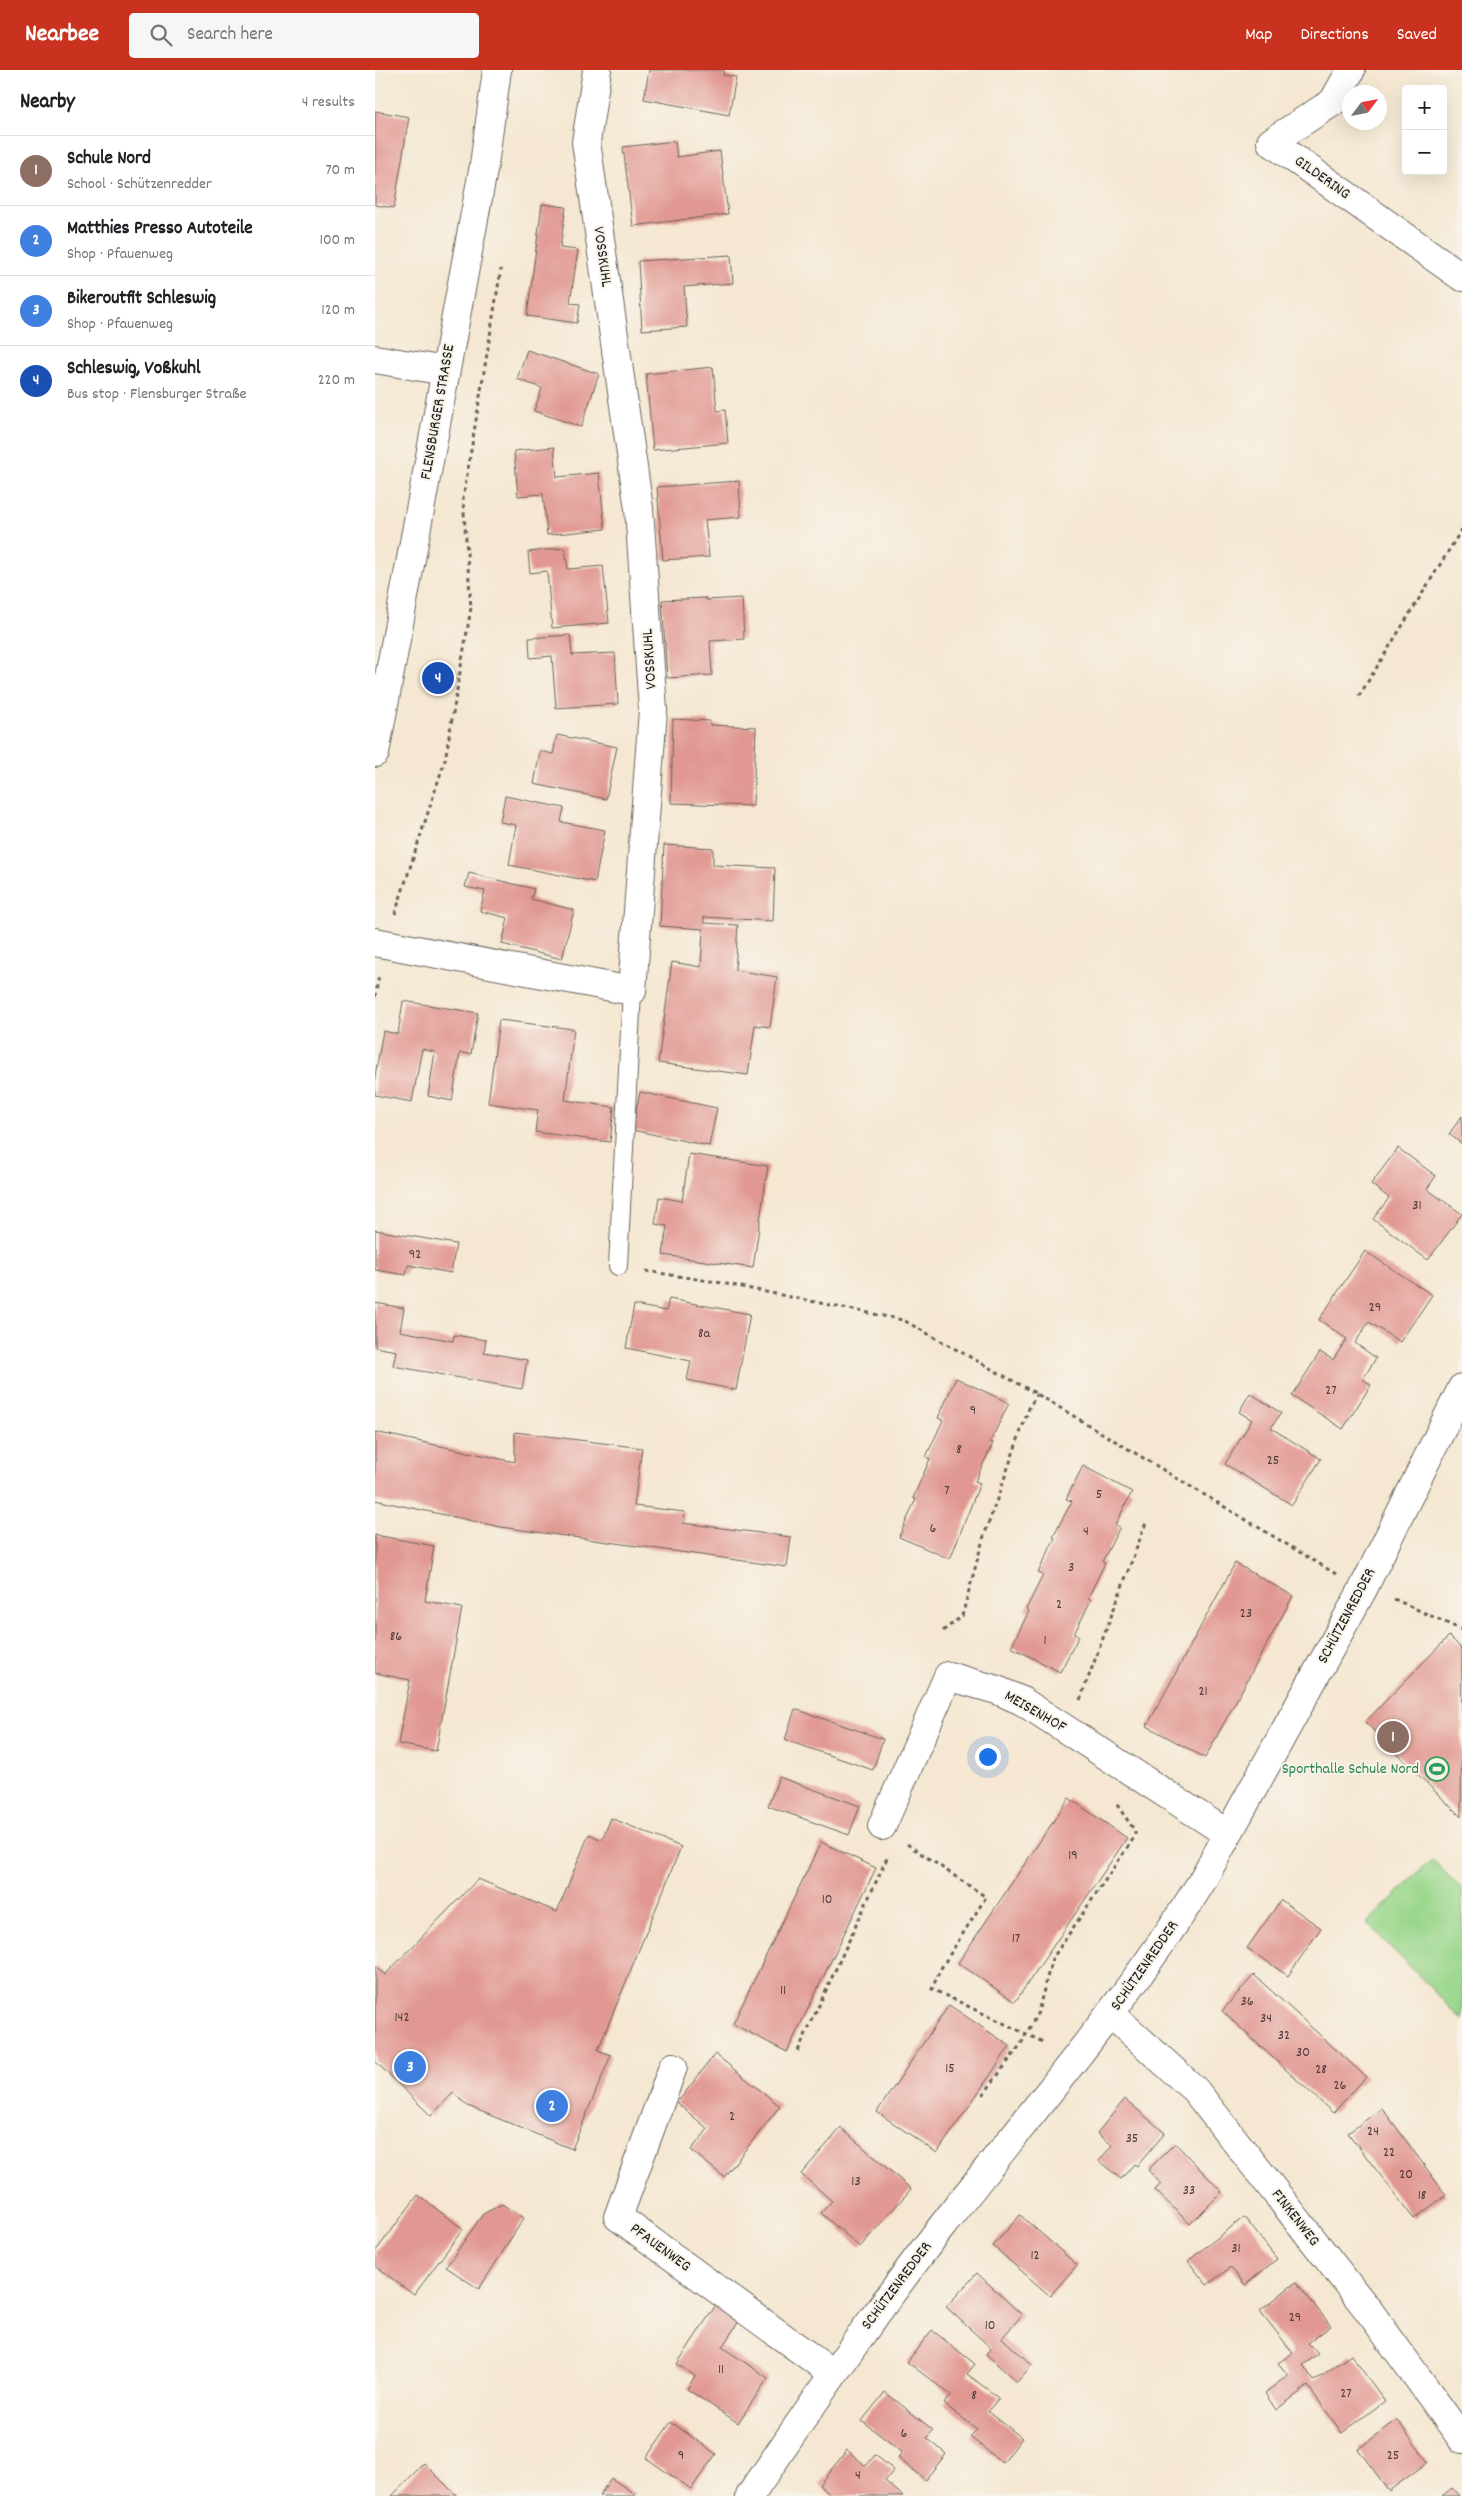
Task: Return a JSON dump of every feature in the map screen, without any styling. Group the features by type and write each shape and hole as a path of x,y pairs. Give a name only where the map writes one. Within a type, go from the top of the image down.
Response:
{"street":[{"name":"FLENSBURGER STRASSE","path":"375,753 484,164 497,70"},
{"name":"VOSSKUHL","path":"597,70 585,142 639,509 653,710 632,991"},
{"name":"GILDERING","path":"1351,70 1333,102 1271,142 1462,277"},
{"path":"375,358 445,371"},
{"path":"380,943 632,991"},
{"name":"SCHÜTZENREDDER","path":"751,2496 832,2373 941,2227 1111,2014 1172,1928 1228,1834 1363,1589 1462,1388"},
{"name":"MEISENHOF","path":"889,1831 948,1676 997,1690 1022,1701 1228,1834"},
{"name":"FINKENWEG","path":"1111,2014 1195,2090 1371,2315 1462,2439"},
{"name":"PFAUENWEG","path":"673,2067 618,2217 832,2373"}],"lane":[{"path":"618,1266 632,991"}],"path":[{"path":"375,997 380,943 445,760 471,608 463,499 501,266"},
{"path":"1359,696 1462,529"},
{"path":"618,1266 722,1284 903,1320 1037,1394 1325,1569 1363,1589 1384,1594 1462,1630"},
{"path":"943,1631 962,1616 983,1539 1029,1408 1037,1394"},
{"path":"1067,1730 1147,1520"},
{"path":"983,2095 1021,2044 1043,2002 1052,1959 1135,1836 1135,1831 1115,1801 1115,1793 1129,1770"},
{"path":"798,2051 889,1831 986,1897 940,1970 932,1990 1026,2033 1074,2058"}],"green space":[{"path":"1432,1859 1462,1889 1462,2020 1367,1923"}],"building":[{"path":"649,70 724,70 723,75 736,77 729,115 644,99"},
{"path":"375,111 409,117 394,208 375,205"},
{"path":"675,141 677,157 720,151 728,214 633,226 623,147"},
{"path":"542,204 566,207 560,248 578,250 570,303 580,304 577,323 527,316"},
{"path":"731,255 733,283 684,287 687,327 642,330 638,261"},
{"path":"527,350 599,374 581,427 534,411 542,388 517,379"},
{"path":"713,367 717,411 725,410 728,443 653,450 646,374"},
{"path":"554,447 557,477 599,473 605,529 547,535 543,494 518,496 514,451"},
{"path":"739,481 741,517 705,520 709,557 663,560 657,487"},
{"path":"565,548 568,569 603,566 609,623 552,628 547,571 530,573 528,552"},
{"path":"706,598 706,600 742,598 744,639 710,641 712,675 667,678 662,600"},
{"path":"570,635 572,655 615,653 618,704 556,708 552,656 530,658 529,638"},
{"path":"673,719 710,721 710,725 756,727 753,806 671,803"},
{"path":"557,735 617,747 606,799 534,784 540,751 553,754"},
{"path":"505,796 564,808 561,822 605,830 595,882 509,865 516,825 500,822"},
{"path":"664,845 713,848 713,865 775,868 773,921 704,917 704,923 738,925 735,970 777,977 770,1027 755,1025 748,1075 658,1063 672,962 701,967 703,929 660,926"},
{"path":"469,873 534,889 531,899 574,910 562,959 502,944 508,918 480,911 485,891 465,887"},
{"path":"403,1001 478,1013 471,1054 460,1053 452,1101 428,1096 435,1052 422,1049 412,1102 375,1095 375,1076 383,1031 398,1034"},
{"path":"499,1020 574,1029 565,1100 614,1107 610,1142 535,1132 538,1110 488,1103"},
{"path":"640,1092 717,1108 709,1146 632,1130"},
{"path":"1462,1116 1462,1144 1449,1134"},
{"path":"1398,1148 1436,1176 1427,1189 1462,1214 1428,1260 1373,1219 1389,1198 1371,1184"},
{"path":"689,1154 768,1166 753,1268 663,1255 667,1226 655,1224 659,1197 682,1201"},
{"path":"375,1230 456,1244 451,1273 408,1265 406,1275 375,1270"},
{"path":"1365,1251 1432,1295 1400,1342 1369,1322 1355,1343 1376,1358 1363,1379 1371,1385 1343,1429 1292,1396 1320,1352 1333,1360 1347,1339 1319,1320"},
{"path":"669,1299 750,1314 736,1390 687,1380 691,1361 626,1348 634,1305 666,1311"},
{"path":"375,1303 404,1308 400,1331 453,1341 454,1335 486,1340 484,1352 527,1360 522,1389 393,1366 396,1351 375,1347"},
{"path":"956,1378 1009,1403 990,1442 993,1443 975,1481 980,1483 950,1559 899,1537 916,1499 913,1498 930,1459 926,1457 943,1420 938,1418"},
{"path":"1250,1393 1281,1413 1271,1428 1321,1459 1292,1505 1225,1464 1252,1420 1239,1412"},
{"path":"375,1432 515,1462 515,1432 642,1448 634,1506 685,1512 683,1523 791,1537 787,1567 501,1527 375,1500"},
{"path":"1083,1466 1132,1492 1115,1525 1120,1527 1102,1562 1105,1563 1088,1598 1091,1600 1074,1634 1079,1636 1060,1672 1011,1647 1029,1611 1026,1609 1043,1575 1038,1573 1055,1538 1053,1537 1072,1501 1066,1499"},
{"path":"375,1535 434,1546 425,1601 462,1608 436,1751 398,1744 410,1680 375,1673"},
{"path":"1235,1563 1293,1596 1205,1758 1147,1726"},
{"name":"Sporthalle Schule Nord","path":"1449,1636 1462,1649 1461,1817 1365,1722"},
{"path":"795,1709 883,1739 873,1770 785,1740"},
{"path":"779,1777 860,1806 849,1835 768,1806"},
{"path":"1069,1798 1127,1838 1015,2002 958,1963"},
{"path":"611,1818 681,1847 598,2050 611,2055 572,2149 468,2106 453,2093 431,2116 375,2061 375,1966 385,1975 478,1879 557,1912 589,1834 602,1840"},
{"path":"821,1842 876,1868 787,2052 733,2024"},
{"path":"1281,1900 1321,1928 1288,1976 1247,1948"},
{"path":"1254,1975 1366,2077 1333,2113 1222,2011"},
{"path":"949,2005 1010,2046 937,2153 877,2112"},
{"path":"715,2054 780,2106 724,2177 691,2150 708,2129 677,2103"},
{"path":"1125,2099 1165,2133 1137,2166 1134,2164 1121,2179 1099,2161 1112,2145 1097,2133"},
{"path":"1382,2108 1446,2195 1414,2219 1348,2133"},
{"path":"841,2128 911,2189 860,2247 821,2213 832,2201 801,2174"},
{"path":"1175,2143 1222,2192 1190,2224 1155,2190 1161,2184 1148,2170"},
{"path":"418,2195 463,2229 414,2295 375,2266 375,2252"},
{"path":"502,2204 524,2218 479,2289 446,2267 483,2214"},
{"path":"1020,2215 1077,2265 1050,2296 993,2246"},
{"path":"1244,2217 1277,2259 1245,2285 1231,2267 1207,2285 1188,2261"},
{"path":"977,2273 1022,2315 1002,2338 1032,2365 1017,2382 986,2354 991,2348 946,2307"},
{"path":"1296,2282 1331,2326 1308,2343 1318,2354 1303,2365 1314,2381 1351,2355 1385,2401 1342,2433 1308,2386 1276,2410 1265,2393 1288,2375 1278,2363 1293,2353 1260,2311"},
{"path":"716,2305 739,2321 722,2347 768,2378 738,2423 687,2389 695,2376 677,2364"},
{"path":"932,2330 975,2364 967,2374 999,2398 988,2411 1022,2438 1003,2463 970,2437 977,2429 944,2404 951,2395 907,2362"},
{"path":"885,2392 933,2430 927,2438 946,2454 925,2480 898,2458 902,2452 862,2421"},
{"path":"1397,2420 1428,2462 1389,2491 1358,2449"},
{"path":"671,2422 716,2454 691,2489 646,2458"},
{"path":"847,2450 866,2466 875,2455 894,2470 885,2481 903,2496 832,2496 819,2485"},
{"path":"424,2463 457,2496 392,2496"},
{"path":"611,2478 635,2494 633,2496 599,2496"},
{"path":"1452,2488 1459,2496 1442,2496"}],"place":[{"name":"Schleswig, Voßkuhl","path":"438,678"},
{"name":"Schule Nord","path":"1393,1737"},
{"name":"Sporthalle Schule Nord","path":"1437,1769"},
{"name":"Bikeroutfit Schleswig","path":"410,2067"},
{"name":"Matthies Presso Autoteile","path":"552,2106"}]}
